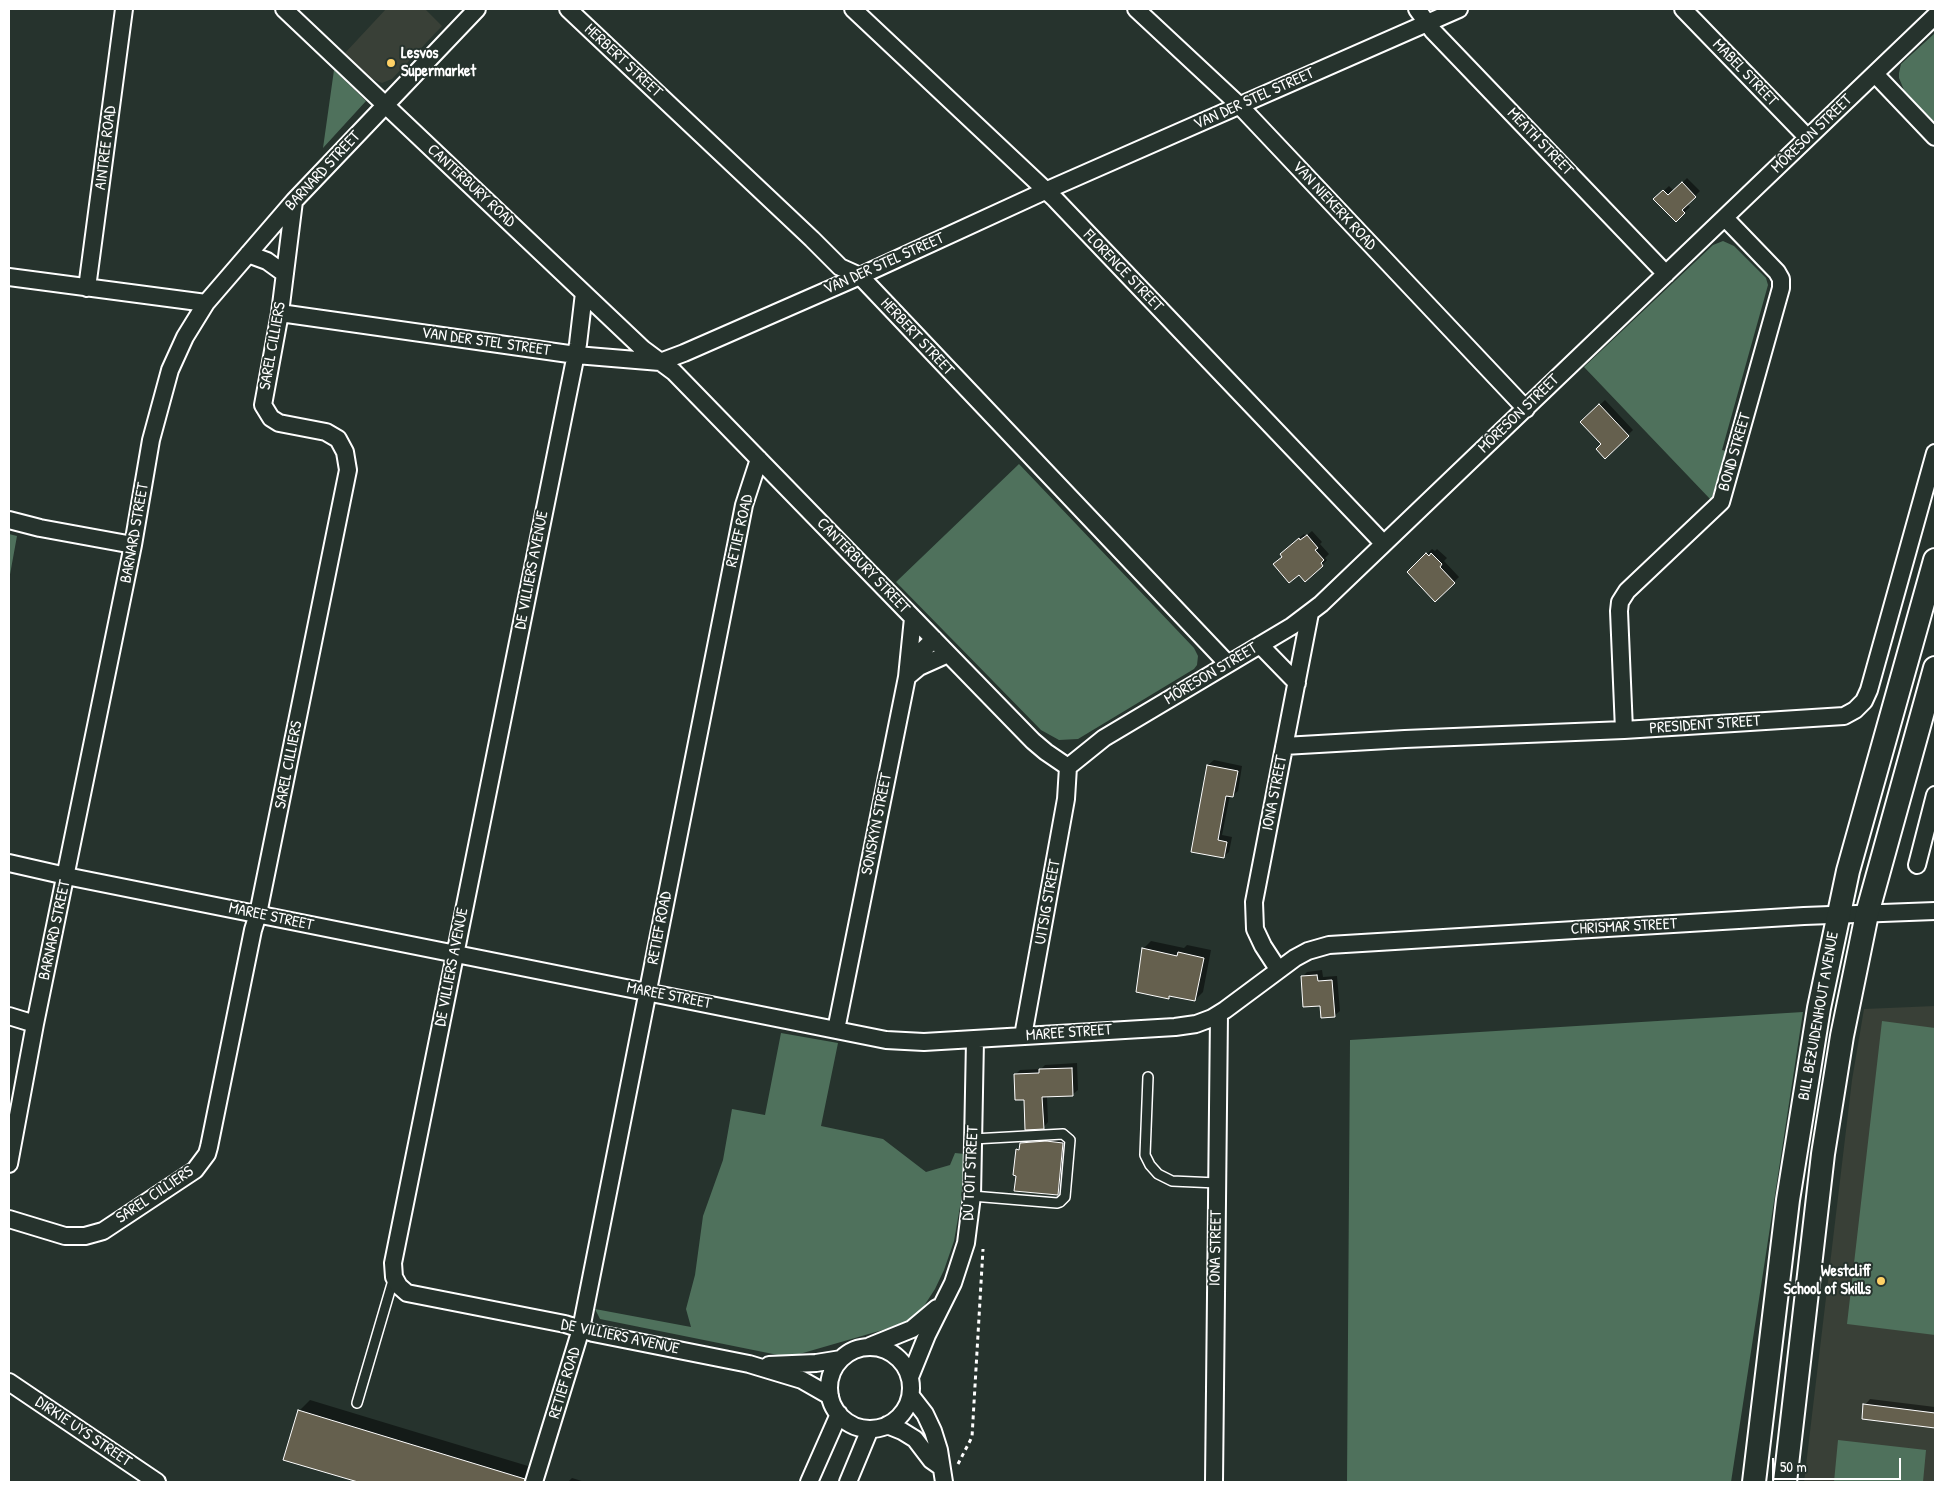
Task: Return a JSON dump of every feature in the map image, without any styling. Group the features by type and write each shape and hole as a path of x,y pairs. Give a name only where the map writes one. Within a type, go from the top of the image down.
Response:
{"main road":[{"name":"BILL BEZUIDENHOUT AVENUE","path":"1754,1482 1791,1182 1819,1008 1848,871 1935,560"},
{"name":"BILL BEZUIDENHOUT AVENUE","path":"1785,1482 1823,1154 1842,1036 1867,914 1935,668"}],"street":[{"name":"AINTREE ROAD","path":"87,288 124,9"},
{"name":"CANTERBURY ROAD","path":"284,9 643,349 660,362"},
{"name":"BARNARD STREET","path":"9,1164 35,1024 133,545 151,440 170,370 185,337 206,303 294,202 384,104 476,9"},
{"name":"HERBERT STREET","path":"568,9 840,267 860,276 1228,664"},
{"name":"FLORENCE STREET","path":"853,9 1065,210 1383,543"},
{"name":"VAN NIEKERK ROAD","path":"1136,9 1239,105 1526,408"},
{"name":"MEATH STREET","path":"1416,9 1434,31 1666,274"},
{"name":"VAN DER STEL STREET","path":"280,313 576,355 660,362 860,276 1045,191 1458,9"},
{"name":"MABEL STREET","path":"1683,9 1807,137"},
{"name":"MÔRESON STREET","path":"1068,767 1104,738 1310,613 1935,16"},
{"path":"1876,74 1935,137"},
{"name":"SAREL CILLIERS","path":"9,1219 65,1236 85,1236 103,1231 195,1170 209,1147 348,470 346,452 338,439 326,432 279,423 271,418 263,405 280,313 294,202"},
{"name":"BOND STREET","path":"1624,730 1620,602 1627,590 1721,502 1782,283 1777,272 1725,218"},
{"path":"248,254 267,261 285,274"},
{"path":"9,277 206,303"},
{"name":"DE VILLIERS AVENUE","path":"584,293 576,355 393,1263 394,1277 399,1286 407,1293 565,1324 593,1333 749,1364 802,1380 830,1396"},
{"name":"CANTERBURY STREET","path":"660,362 674,372 760,459 1033,741 1068,767"},
{"name":"PRESIDENT STREET","path":"1284,746 1624,730 1844,716 1856,710 1864,701 1868,690 1935,453"},
{"name":"RETIEF ROAD","path":"534,1482 581,1329 744,505 760,459"},
{"path":"9,520 40,528 133,545"},
{"name":"IONA STREET","path":"1278,969 1262,946 1257,935 1253,909 1310,613"},
{"name":"SONSKYN STREET","path":"836,1030 907,677 913,618"},
{"path":"907,677 912,664 919,654 934,639"},
{"path":"1260,645 1297,683"},
{"path":"907,677 920,667 948,654"},
{"name":"UITSIG STREET","path":"1023,1036 1066,799 1068,767"},
{"path":"1917,865 1935,795"},
{"name":"MAREE STREET","path":"9,863 454,955 886,1040 924,1042 974,1040 1196,1024 1219,1014 1294,958 1314,949"},
{"name":"CHRISMAR STREET","path":"1314,949 1338,944 1838,914 1935,911"},
{"name":"IONA STREET","path":"1214,1482 1219,1014"},
{"path":"9,1016 35,1024"},
{"name":"DU TOIT STREET","path":"910,1377 921,1349 953,1283 963,1254 968,1230 972,1196 974,1040"},
{"name":"DU TOIT STREET","path":"868,1347 912,1329 943,1302"},
{"path":"868,1347 894,1354 904,1364 910,1377 911,1396 902,1414 887,1425 870,1428 856,1426 839,1414 830,1396 831,1376 841,1359 853,1351 868,1347"},
{"name":"DE VILLIERS AVENUE","path":"749,1364 806,1364 841,1359"},
{"name":"DIRKIE UYS STREET","path":"9,1382 157,1482"},
{"path":"911,1396 928,1420 938,1444 946,1473"},
{"path":"809,1482 839,1414"},
{"path":"887,1425 915,1438 931,1460 946,1473"},
{"path":"848,1482 870,1428"}],"lane":[{"path":"1148,1077 1145,1155 1150,1165 1158,1174 1172,1181 1217,1183"},
{"path":"972,1196 1060,1202 1065,1197 1070,1140 1063,1134 973,1139"},
{"path":"357,1403 394,1277"}],"path":[{"path":"946,1473 965,1453 972,1437 983,1246"}],"shaded area":[{"path":"386,9 425,9 442,26 392,79 382,83 372,79 345,53"},
{"name":"Westcliff School of Skills","path":"1935,1006 1935,1482 1804,1482 1852,1080 1864,1009"}],"green space":[{"path":"1935,33 1935,123 1904,90 1899,73 1901,64"},
{"path":"334,70 366,101 323,148"},
{"path":"1723,241 1734,246 1766,278 1768,285 1722,450 1726,451 1711,500 1584,367 1713,245"},
{"path":"1019,464 1194,648 1198,656 1197,665 1194,669 1078,739 1059,740 1041,730 896,582"},
{"path":"9,534 17,536 9,580"},
{"path":"1803,1012 1731,1482 1347,1482 1350,1040"},
{"path":"1882,1021 1935,1028 1935,1335 1847,1324"},
{"path":"781,1033 838,1043 821,1126 883,1139 926,1172 950,1165 955,1153 965,1154 961,1201 954,1241 935,1289 922,1309 907,1321 796,1355 783,1356 600,1319 595,1309 691,1327 686,1309 695,1275 703,1216 723,1160 732,1109 765,1115"},
{"path":"1838,1440 1926,1450 1923,1482 1834,1482"}],"building":[{"path":"1682,182 1696,197 1682,210 1685,213 1676,222 1653,199 1663,190 1668,195"},
{"path":"1599,404 1629,436 1605,459 1596,449 1601,444 1580,422"},
{"path":"1307,535 1318,548 1315,550 1324,560 1321,563 1323,566 1305,582 1299,575 1289,583 1273,564 1282,557 1280,554 1299,538 1300,540"},
{"path":"1426,553 1429,556 1431,553 1442,564 1440,567 1455,583 1435,602 1407,572"},
{"path":"1207,765 1238,771 1233,797 1226,796 1218,840 1227,842 1224,858 1191,852"},
{"path":"1142,948 1177,956 1178,952 1204,958 1195,1001 1169,996 1169,999 1136,992"},
{"path":"1317,975 1318,981 1332,980 1335,1017 1321,1018 1320,1006 1303,1007 1301,976"},
{"path":"1072,1068 1073,1096 1042,1097 1044,1129 1025,1130 1024,1100 1015,1100 1014,1074 1039,1073 1039,1069"},
{"path":"1046,1141 1063,1143 1058,1195 1014,1191 1016,1176 1013,1175 1016,1149 1019,1150 1020,1143"},
{"path":"1863,1404 1935,1413 1935,1428 1862,1419"},
{"path":"298,1410 525,1479 524,1482 358,1482 283,1460"}],"place":[{"name":"Lesvos Supermarket","path":"391,63"},
{"name":"Westcliff School of Skills","path":"1881,1281"}]}
